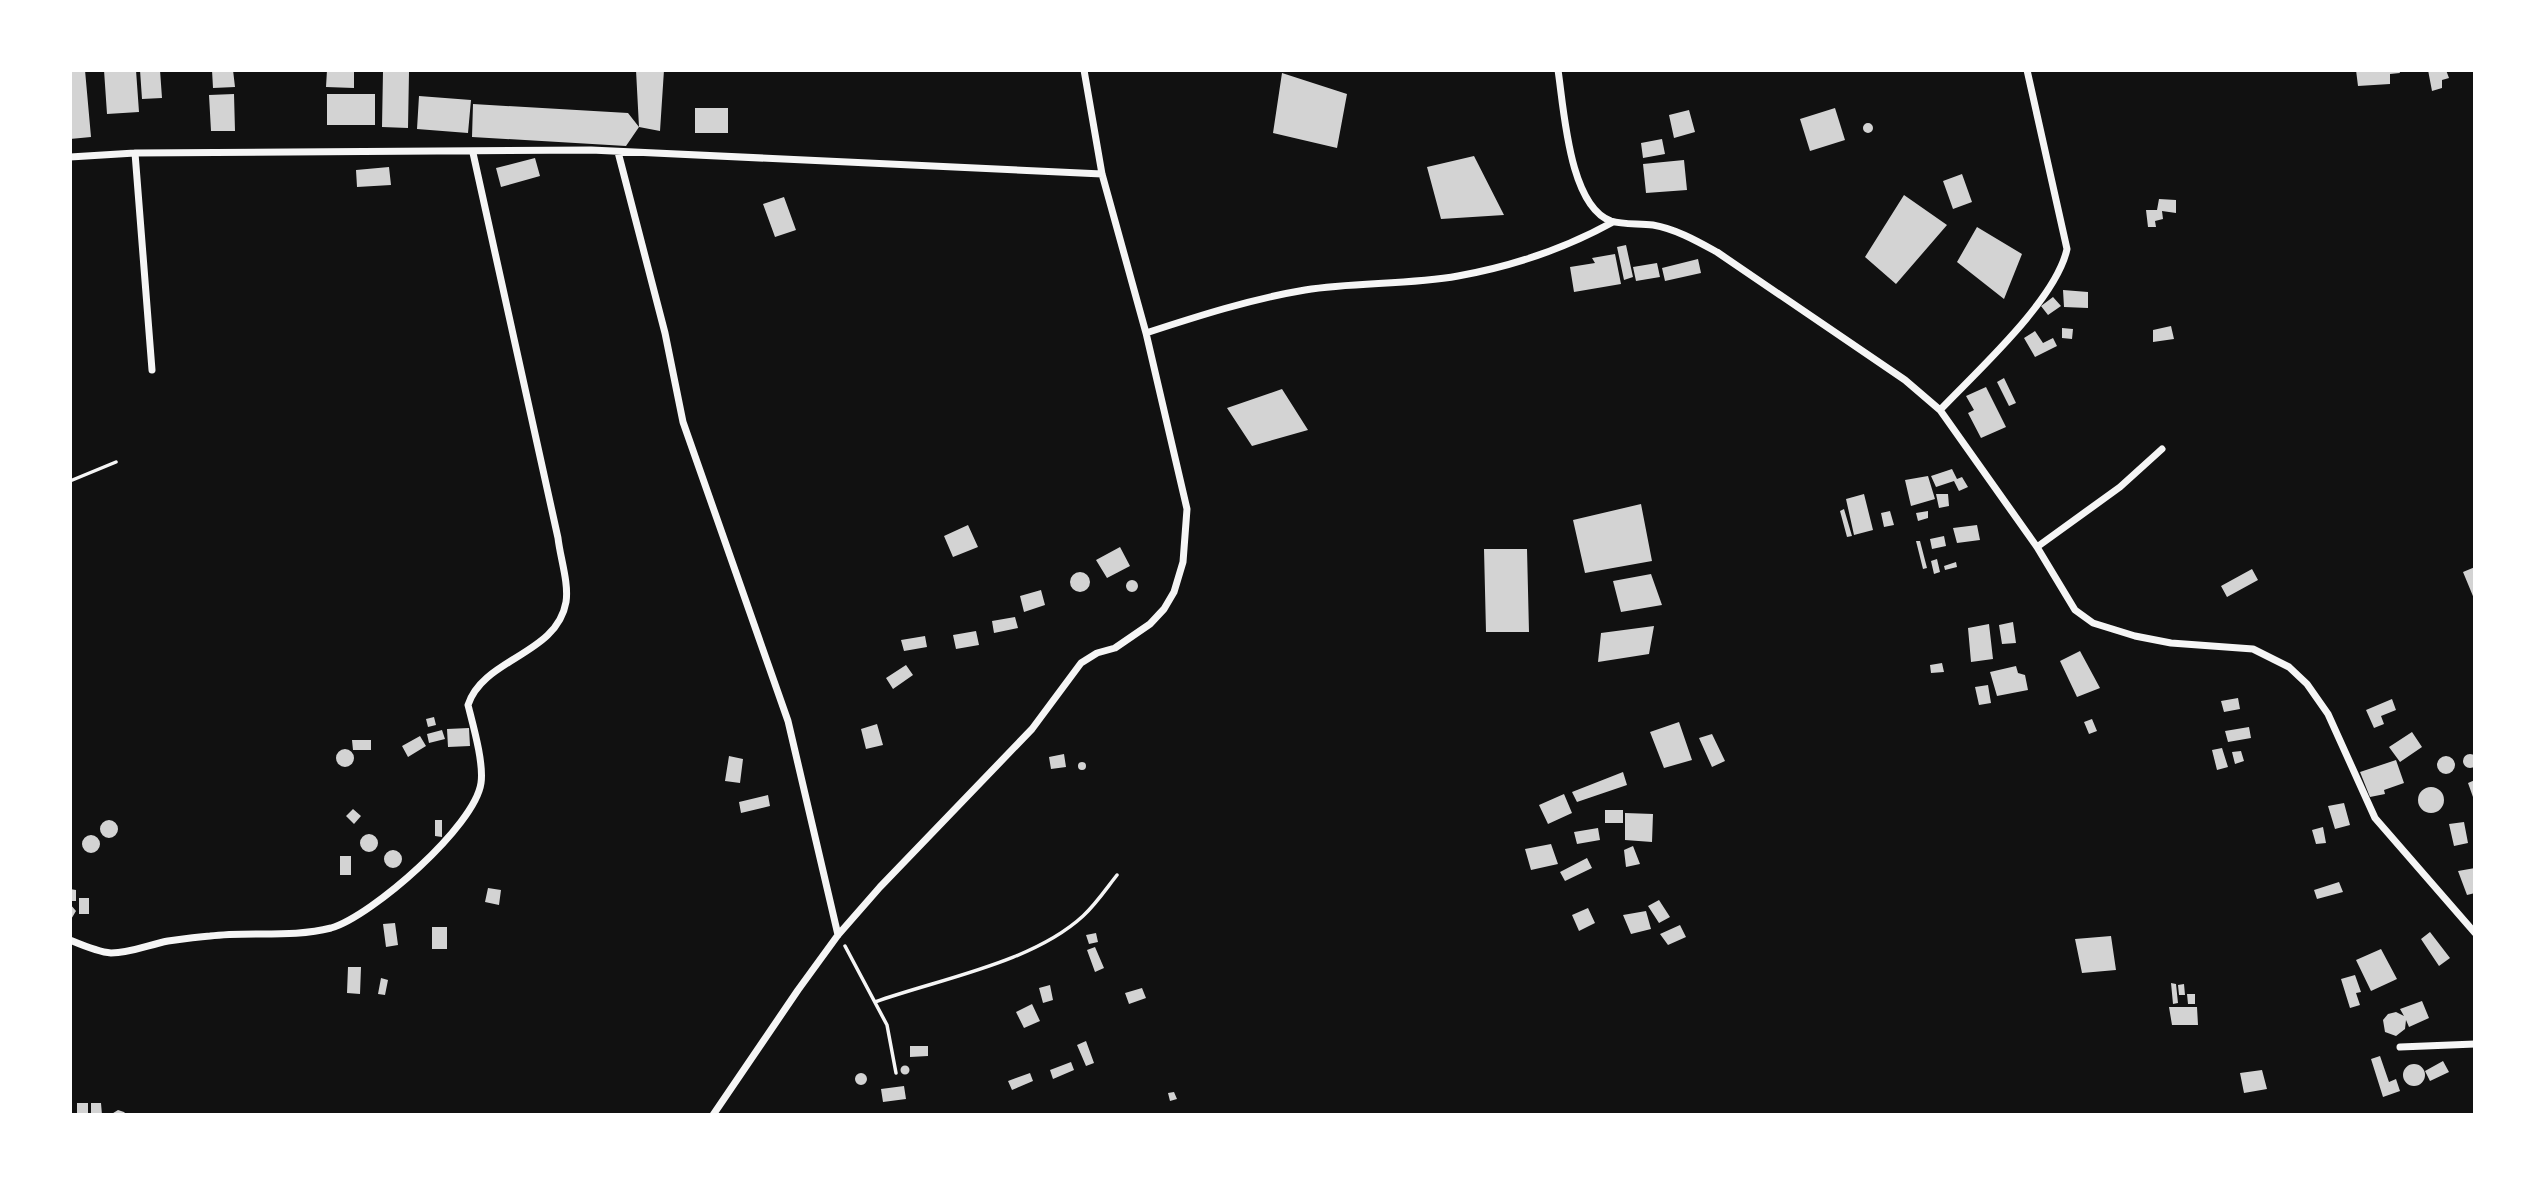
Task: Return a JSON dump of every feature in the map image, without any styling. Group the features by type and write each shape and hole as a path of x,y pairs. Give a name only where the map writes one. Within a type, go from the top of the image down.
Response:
{"street":[{"path":"713,1115 838,935 880,887 1032,729 1070,674 1089,658 1115,648 1150,624 1164,609 1174,592 1184,562 1186,509 1146,333 1102,174 1084,70"},
{"path":"1558,70 1578,181 1589,204 1600,215 1613,222 1655,225 1685,235 1717,252 1905,380 1940,410 2037,547 2062,593 2075,610 2093,623 2171,643 2253,649 2289,667 2307,684 2328,714 2375,818 2475,933"},
{"path":"1940,410 2010,335 2063,269 2067,249 2027,70"},
{"path":"70,157 135,153 618,152 1102,174"},
{"path":"618,152 665,333 683,422 788,721 838,935"},
{"path":"135,153 152,370"},
{"path":"70,940 108,953 132,951 204,936 258,932 297,934 333,927 368,911 392,891 444,843 473,802 481,783 468,705 472,692 503,666 534,648 555,626 566,602 558,538 473,153"},
{"path":"1146,333 1233,307 1305,290 1457,276 1534,258 1573,244 1613,222"},
{"path":"2037,547 2110,495 2162,449"},
{"path":"2400,1047 2475,1044"}],"path":[{"path":"70,481 116,462"},
{"path":"875,1002 1009,958 1042,943 1082,918 1116,875"},
{"path":"838,935 891,1036 896,1073"}],"building":[{"path":"70,70 85,70 91,137 70,139"},
{"path":"104,70 136,70 139,112 107,114"},
{"path":"140,70 160,70 162,98 142,99"},
{"path":"212,70 233,70 235,87 213,88"},
{"path":"327,70 354,70 354,88 326,87"},
{"path":"636,70 664,70 660,131 639,127"},
{"path":"2356,70 2399,70 2400,73 2390,74 2390,84 2358,86"},
{"path":"2428,70 2446,70 2449,78 2442,80 2442,88 2432,91"},
{"path":"383,71 409,72 408,128 382,127"},
{"path":"1282,73 1347,94 1337,148 1273,133"},
{"path":"234,94 235,131 211,131 209,95"},
{"path":"327,94 375,94 375,125 327,125"},
{"path":"419,96 471,100 468,133 417,129"},
{"path":"473,104 628,113 639,127 626,146 472,137"},
{"path":"695,108 728,108 728,133 695,133"},
{"path":"1835,108 1845,140 1810,151 1800,119"},
{"path":"1689,110 1695,132 1674,138 1669,115"},
{"path":"1868,123 1873,128 1868,133 1863,128"},
{"path":"1662,139 1665,154 1643,158 1641,143"},
{"path":"1474,156 1504,215 1441,219 1427,167"},
{"path":"535,158 540,176 501,187 496,168"},
{"path":"1684,160 1687,190 1646,193 1643,164"},
{"path":"389,167 391,185 357,187 356,170"},
{"path":"1962,174 1972,202 1953,209 1943,181"},
{"path":"1904,195 1947,225 1896,284 1865,257"},
{"path":"784,197 796,230 775,237 763,204"},
{"path":"2159,199 2176,200 2176,213 2162,211 2163,219 2155,221 2156,227 2148,227 2146,210 2157,210"},
{"path":"1977,227 2022,254 2004,299 1957,262"},
{"path":"1626,245 1633,277 1624,280 1617,247"},
{"path":"1615,254 1621,284 1574,292 1570,267 1595,263 1592,258"},
{"path":"1698,259 1701,273 1665,281 1662,268"},
{"path":"1657,263 1660,277 1636,281 1633,267"},
{"path":"2063,290 2088,292 2088,308 2064,307"},
{"path":"2053,297 2061,306 2048,315 2041,306"},
{"path":"2171,326 2174,339 2153,342 2153,330"},
{"path":"2062,328 2073,329 2072,339 2062,338"},
{"path":"2035,331 2043,343 2053,338 2057,346 2035,357 2024,338"},
{"path":"2004,378 2016,403 2009,406 1997,382"},
{"path":"1986,387 2006,427 1981,438 1968,413 1974,410 1966,396"},
{"path":"1282,389 1308,430 1252,446 1227,408"},
{"path":"1952,469 1957,479 1962,477 1968,487 1959,491 1954,481 1936,487 1931,476"},
{"path":"1928,476 1935,499 1911,506 1905,480"},
{"path":"1864,494 1873,530 1854,535 1846,499"},
{"path":"1936,494 1948,494 1949,506 1939,508"},
{"path":"1641,504 1652,561 1585,573 1573,520"},
{"path":"1844,509 1852,536 1847,537 1840,511"},
{"path":"1890,511 1894,525 1884,527 1881,513"},
{"path":"1928,511 1928,518 1918,521 1916,513"},
{"path":"968,525 978,547 953,557 944,536"},
{"path":"1977,525 1980,540 1957,543 1953,528"},
{"path":"1944,536 1946,546 1932,549 1930,539"},
{"path":"1916,541 1920,541 1927,568 1923,569"},
{"path":"1120,547 1130,566 1107,578 1096,560"},
{"path":"1484,549 1527,549 1529,632 1486,632"},
{"path":"1937,559 1940,572 1934,574 1931,561"},
{"path":"1956,562 1957,567 1945,570 1944,566"},
{"path":"2475,567 2475,601 2463,572"},
{"path":"2252,569 2258,580 2227,597 2221,586"},
{"path":"1080,572 1087,575 1090,582 1087,589 1080,592 1073,589 1070,582 1073,575"},
{"path":"1651,574 1662,605 1621,612 1613,581"},
{"path":"1132,580 1138,586 1132,592 1126,586"},
{"path":"1041,590 1045,605 1024,612 1020,596"},
{"path":"1015,617 1018,628 994,633 992,621"},
{"path":"2013,622 2016,643 2002,644 1999,625"},
{"path":"1989,624 1993,659 1971,662 1968,628"},
{"path":"1654,626 1649,654 1598,662 1601,633"},
{"path":"976,631 979,645 956,649 953,635"},
{"path":"925,636 927,647 904,651 901,640"},
{"path":"2080,651 2100,688 2077,697 2060,661"},
{"path":"1942,663 1944,672 1931,673 1930,665"},
{"path":"906,665 913,675 893,689 886,678"},
{"path":"2016,666 2018,673 2025,675 2028,690 1997,696 1990,672"},
{"path":"1988,685 1991,703 1979,705 1975,687"},
{"path":"2238,698 2240,709 2224,712 2221,701"},
{"path":"2392,699 2396,710 2381,716 2384,724 2374,728 2366,710"},
{"path":"434,717 436,725 428,727 426,719"},
{"path":"2092,719 2097,731 2089,734 2084,722"},
{"path":"1679,722 1692,760 1664,768 1650,732"},
{"path":"877,724 883,745 866,749 861,729"},
{"path":"2249,727 2251,738 2228,742 2225,731"},
{"path":"469,728 470,746 448,747 447,729"},
{"path":"442,730 445,739 429,743 427,734"},
{"path":"2412,732 2422,747 2400,762 2389,747"},
{"path":"1712,734 1725,761 1712,767 1699,738"},
{"path":"420,736 426,746 408,757 402,746"},
{"path":"352,740 371,740 371,750 353,750"},
{"path":"2222,748 2228,767 2217,770 2212,750"},
{"path":"345,749 351,752 354,758 351,764 345,767 339,764 336,758 339,752"},
{"path":"2241,751 2244,761 2235,764 2232,752"},
{"path":"1064,754 1066,767 1051,769 1049,757"},
{"path":"2470,754 2475,756 2475,766 2470,768 2465,766 2463,761 2465,756"},
{"path":"729,756 743,759 740,783 725,781"},
{"path":"2446,756 2452,759 2455,765 2452,771 2446,774 2440,771 2437,765 2440,759"},
{"path":"2396,760 2404,783 2384,790 2385,794 2370,797 2360,772"},
{"path":"1082,762 1086,766 1082,770 1078,766"},
{"path":"1623,772 1627,785 1577,802 1572,792"},
{"path":"2475,780 2475,796 2473,797 2468,783"},
{"path":"2431,787 2440,791 2444,800 2440,809 2431,813 2422,809 2418,800 2422,791"},
{"path":"1564,794 1572,813 1548,824 1539,805"},
{"path":"768,795 770,806 741,813 739,802"},
{"path":"2344,803 2350,825 2335,829 2328,806"},
{"path":"353,809 361,816 354,824 346,816"},
{"path":"1605,810 1623,810 1623,823 1605,823"},
{"path":"1625,813 1653,814 1652,842 1625,840"},
{"path":"109,820 115,823 118,829 115,835 109,838 103,835 100,829 103,823"},
{"path":"435,820 442,820 442,837 435,836"},
{"path":"2464,822 2468,843 2454,846 2449,824"},
{"path":"2323,827 2326,843 2316,844 2312,830"},
{"path":"1598,828 1600,840 1577,844 1574,832"},
{"path":"369,834 375,837 378,843 375,849 369,852 363,849 360,843 363,837"},
{"path":"91,835 97,838 100,844 97,850 91,853 85,850 82,844 85,838"},
{"path":"1551,844 1558,864 1531,870 1525,849"},
{"path":"1633,846 1640,864 1626,867 1624,850"},
{"path":"393,850 399,853 402,859 399,865 393,868 387,865 384,859 387,853"},
{"path":"340,856 351,856 351,875 340,875"},
{"path":"1587,858 1592,868 1565,881 1560,872"},
{"path":"2475,868 2475,893 2467,895 2458,871"},
{"path":"2339,882 2343,892 2317,899 2314,890"},
{"path":"488,888 501,890 499,905 485,902"},
{"path":"70,889 76,890 76,901 70,901"},
{"path":"79,898 89,898 89,914 79,914"},
{"path":"1659,900 1670,917 1659,923 1648,906"},
{"path":"70,904 76,911 70,921"},
{"path":"1588,908 1595,923 1579,931 1572,915"},
{"path":"1646,911 1651,929 1631,934 1623,915"},
{"path":"395,923 398,945 386,947 383,924"},
{"path":"1680,925 1686,937 1668,945 1660,934"},
{"path":"432,927 447,927 447,949 432,949"},
{"path":"2430,932 2450,958 2439,966 2421,939"},
{"path":"1096,933 1098,942 1089,944 1086,935"},
{"path":"2111,936 2116,970 2082,973 2075,939"},
{"path":"1095,947 1104,968 1095,972 1087,950"},
{"path":"2381,949 2397,979 2371,991 2356,960"},
{"path":"348,967 361,967 360,994 347,993"},
{"path":"2355,975 2361,992 2356,993 2360,1005 2350,1008 2341,979"},
{"path":"381,978 388,980 385,995 378,994"},
{"path":"2171,983 2176,984 2178,1003 2173,1004"},
{"path":"2184,984 2185,995 2179,995 2178,985"},
{"path":"1050,985 1053,1000 1043,1003 1039,988"},
{"path":"1142,988 1146,998 1129,1004 1125,993"},
{"path":"2187,994 2195,994 2195,1004 2188,1004"},
{"path":"2422,1001 2429,1018 2409,1027 2406,1020 2405,1029 2396,1036 2385,1032 2383,1020 2388,1014 2396,1012 2404,1016 2400,1009"},
{"path":"1032,1004 1040,1021 1024,1028 1016,1012"},
{"path":"2169,1007 2197,1007 2198,1025 2172,1025"},
{"path":"1086,1041 1094,1063 1086,1066 1077,1045"},
{"path":"910,1046 928,1046 928,1056 910,1057"},
{"path":"2380,1056 2389,1082 2396,1079 2400,1091 2383,1097 2371,1059"},
{"path":"2443,1061 2449,1072 2430,1081 2425,1071"},
{"path":"1071,1062 1074,1070 1053,1079 1050,1070"},
{"path":"2414,1064 2422,1067 2425,1075 2422,1083 2414,1086 2406,1083 2403,1075 2406,1067"},
{"path":"905,1066 909,1070 905,1074 901,1070"},
{"path":"2262,1070 2267,1089 2244,1093 2240,1073"},
{"path":"861,1073 867,1079 861,1085 855,1079"},
{"path":"1030,1073 1033,1081 1012,1090 1008,1081"},
{"path":"904,1086 906,1099 883,1102 881,1089"},
{"path":"1174,1092 1177,1099 1170,1101 1168,1093"},
{"path":"77,1103 88,1103 88,1114 77,1114"},
{"path":"91,1103 101,1103 102,1115 91,1115"},
{"path":"118,1110 124,1112 127,1115 110,1115"}]}
